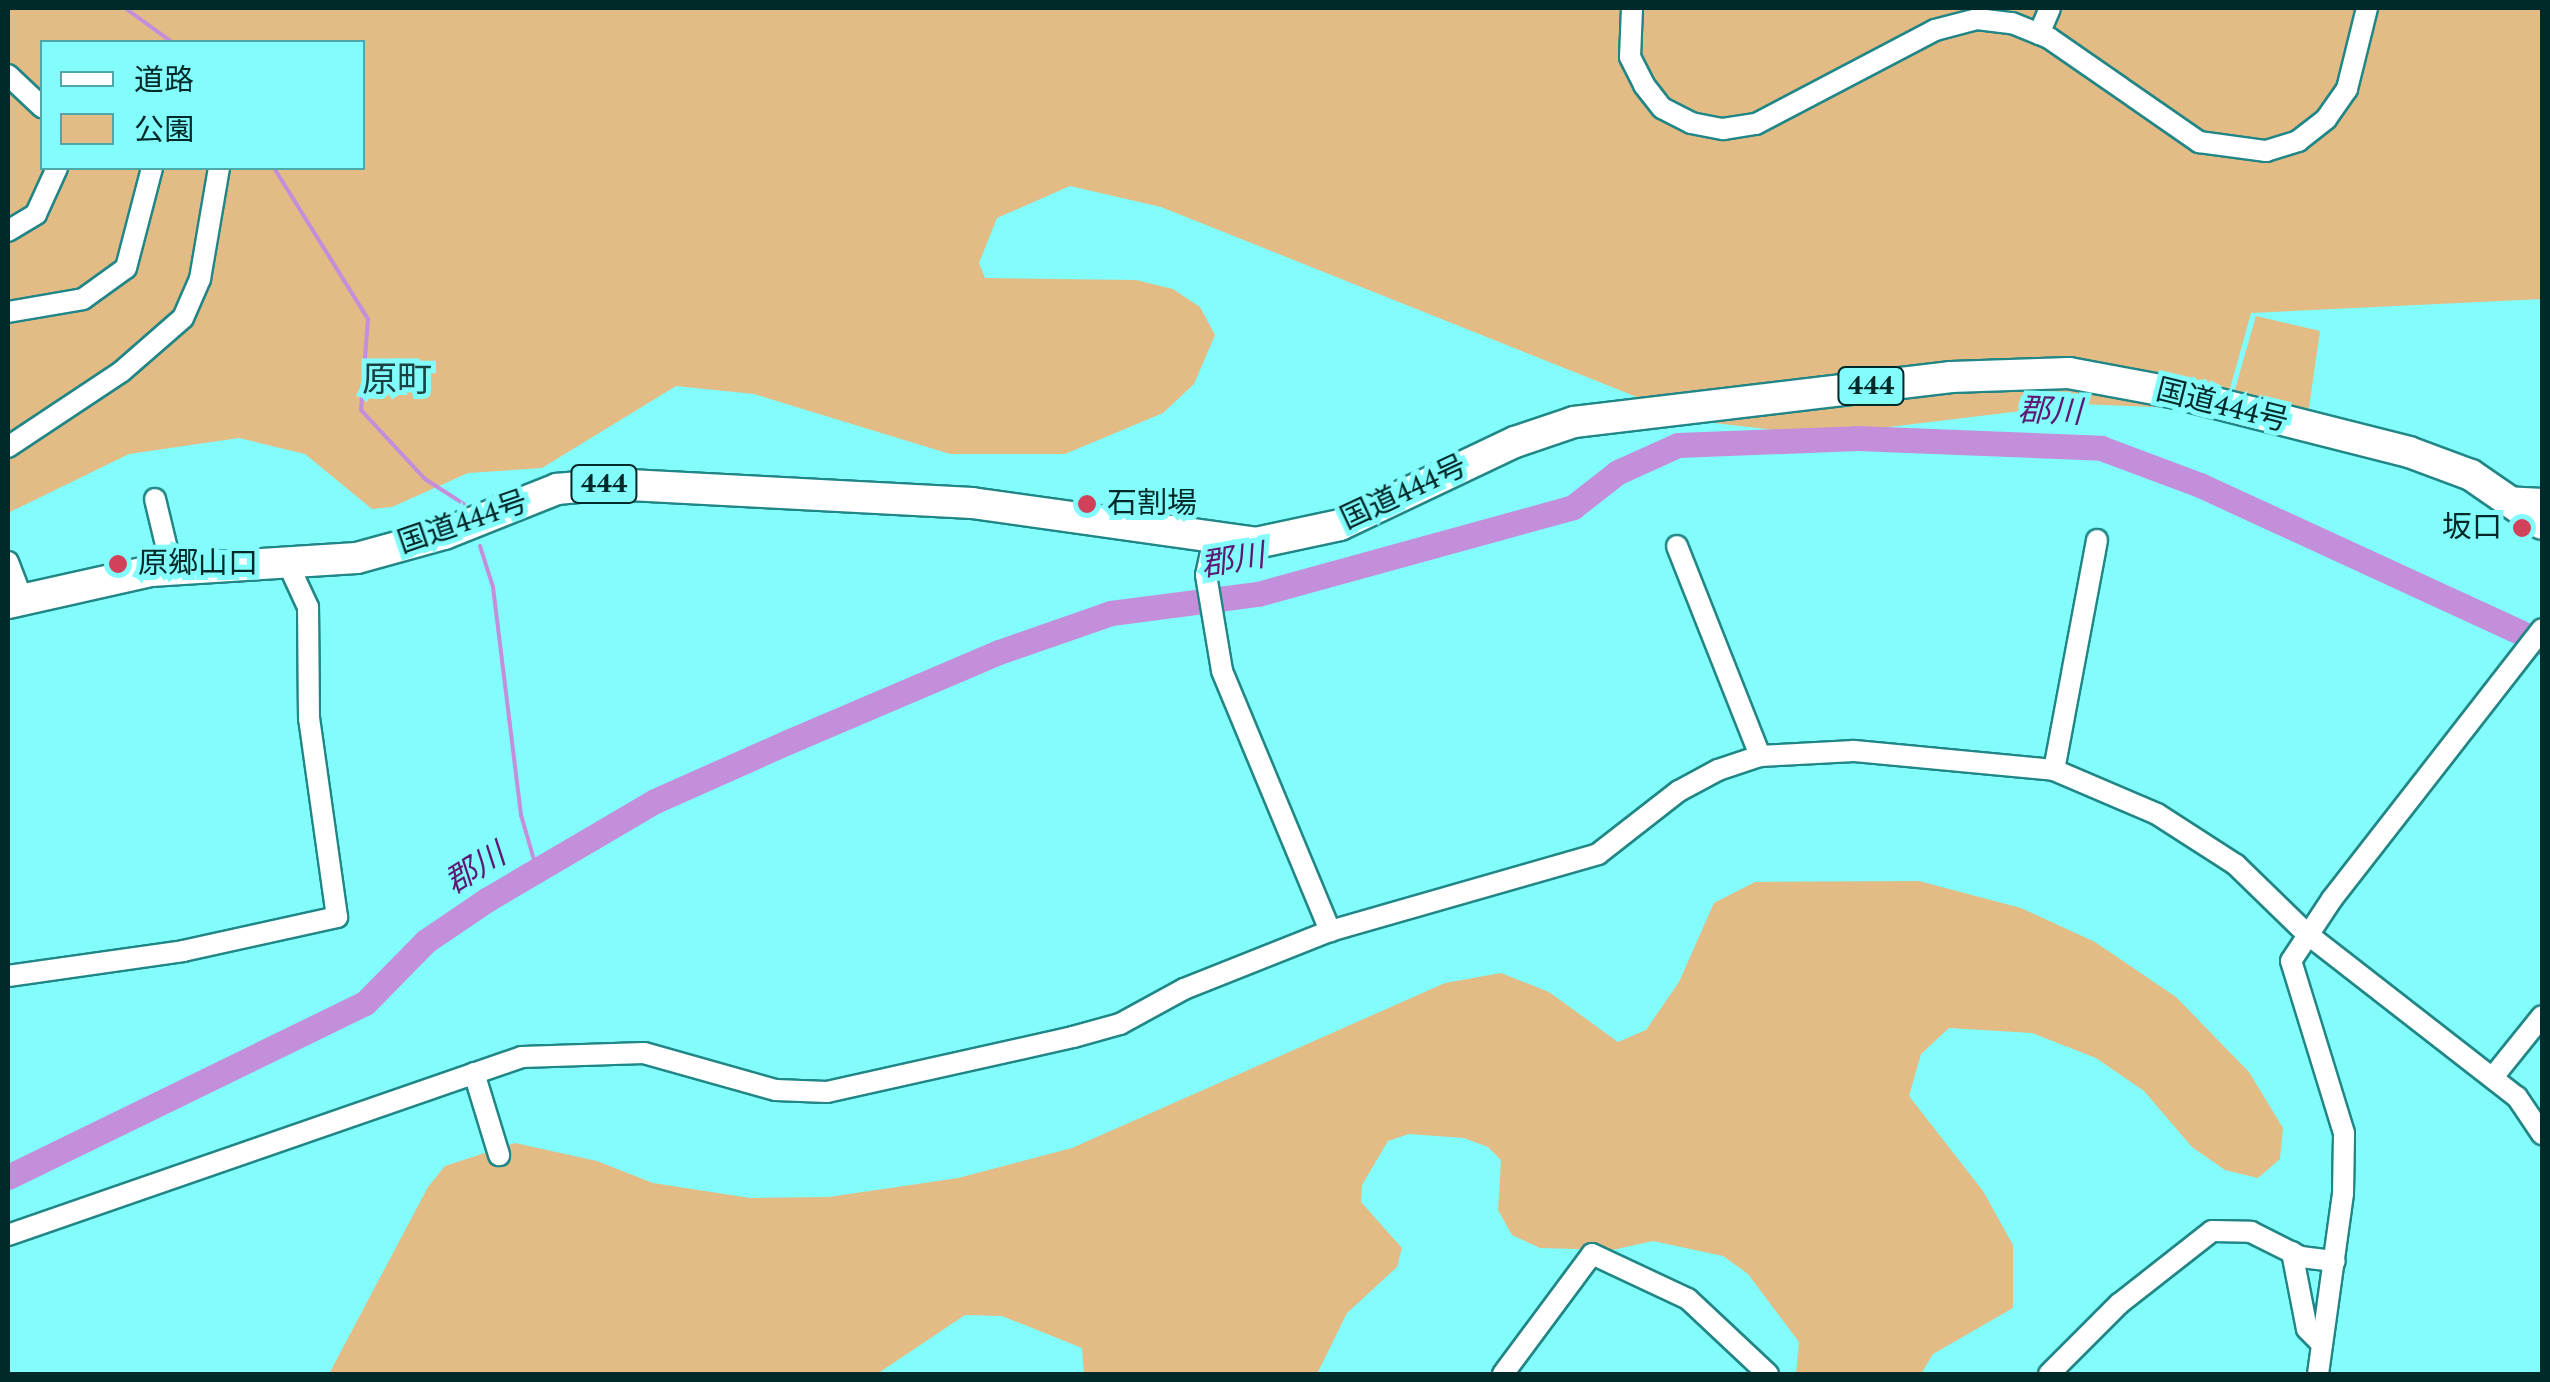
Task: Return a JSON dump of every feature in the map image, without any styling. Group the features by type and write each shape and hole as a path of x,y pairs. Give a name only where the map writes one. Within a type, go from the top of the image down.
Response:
{"highway":[{"name":"国道444号","path":"14,601 172,570 357,558 444,534 557,490 611,484 914,498 1256,543 1340,525 1515,442 1574,422 1990,375 2069,373 2176,393 2409,452 2471,475 2505,497 2542,500"}],"street":[{"path":"1632,8 1630,57 1644,85 1662,108 1691,123 1722,129 1756,124 1935,30 1978,18 2039,34 2199,142 2266,151 2298,141 2326,119 2348,88 2368,8"},
{"path":"2039,34 2050,8"},
{"path":"8,75 40,105"},
{"path":"8,231 36,214 55,170"},
{"path":"8,312 83,300 126,268 151,170"},
{"path":"8,448 121,372 182,318 200,280 219,170"},
{"path":"155,498 172,570"},
{"path":"1214,538 1206,576 1222,671 1330,931"},
{"path":"2054,770 2097,540"},
{"path":"1677,546 1760,756"},
{"path":"8,562 14,601"},
{"path":"8,976 182,952 338,917 309,718 308,606 288,564"},
{"path":"2318,1374 2335,1261 2344,1134 2329,1072 2294,987 2291,961 2306,933 2542,629"},
{"path":"8,1236 522,1057 644,1053 776,1090 844,1090 1120,1024 1184,989 1330,931 1598,854 1679,791 1760,756 1854,751 2054,770 2188,834 2236,865 2306,933 2517,1096 2542,1134"},
{"path":"2493,1078 2542,1016"},
{"path":"474,1073 499,1154"},
{"path":"2049,1374 2119,1304 2212,1231 2251,1232 2292,1252 2335,1261"},
{"path":"2292,1252 2307,1328 2322,1344"},
{"path":"1504,1374 1592,1254 1688,1299 1768,1374"}],"green space":[{"path":"8,8 2542,8 2542,299 2251,313 2224,410 2081,404 1872,429 1775,430 1697,421 1161,207 1070,186 997,218 979,263 985,278 1136,280 1173,289 1200,307 1215,335 1194,384 1163,413 1065,454 950,454 754,394 676,386 542,468 468,473 392,507 372,509 305,454 239,438 129,454 8,513"},
{"path":"2256,316 2320,331 2308,414 2234,393"},
{"path":"1919,881 2021,908 2095,942 2176,997 2249,1072 2283,1128 2280,1159 2258,1178 2225,1170 2192,1147 2144,1091 2096,1058 2032,1033 1949,1028 1921,1054 1909,1096 1983,1191 2013,1245 2013,1308 1933,1354 1921,1374 1796,1374 1799,1342 1748,1274 1723,1256 1653,1241 1612,1250 1540,1248 1512,1235 1498,1210 1501,1160 1488,1147 1464,1138 1409,1134 1388,1141 1362,1185 1361,1202 1402,1248 1397,1267 1347,1313 1317,1374 1084,1374 1082,1348 1002,1316 965,1315 877,1374 329,1374 428,1187 445,1166 515,1143 597,1161 653,1183 750,1198 829,1197 958,1178 1072,1148 1445,983 1501,973 1549,992 1618,1042 1646,1030 1679,982 1714,903 1755,882"}],"waterway":[{"path":"125,8 169,40"},
{"path":"275,170 368,319 361,410 425,479 464,504"},
{"name":"郡川","path":"8,1177 365,1003 426,941 488,899 655,801 790,741 999,652 1111,613 1258,594 1573,507 1618,472 1678,445 1857,438 2101,448 2200,485 2542,642"},
{"path":"480,546 493,587 521,815 537,870"}],"place":[{"name":"石割場","path":"1087,504"},
{"name":"坂口","path":"2522,528"},
{"name":"原郷山口","path":"118,564"}],"district":[{"name":"原町","path":"397,381"}]}
